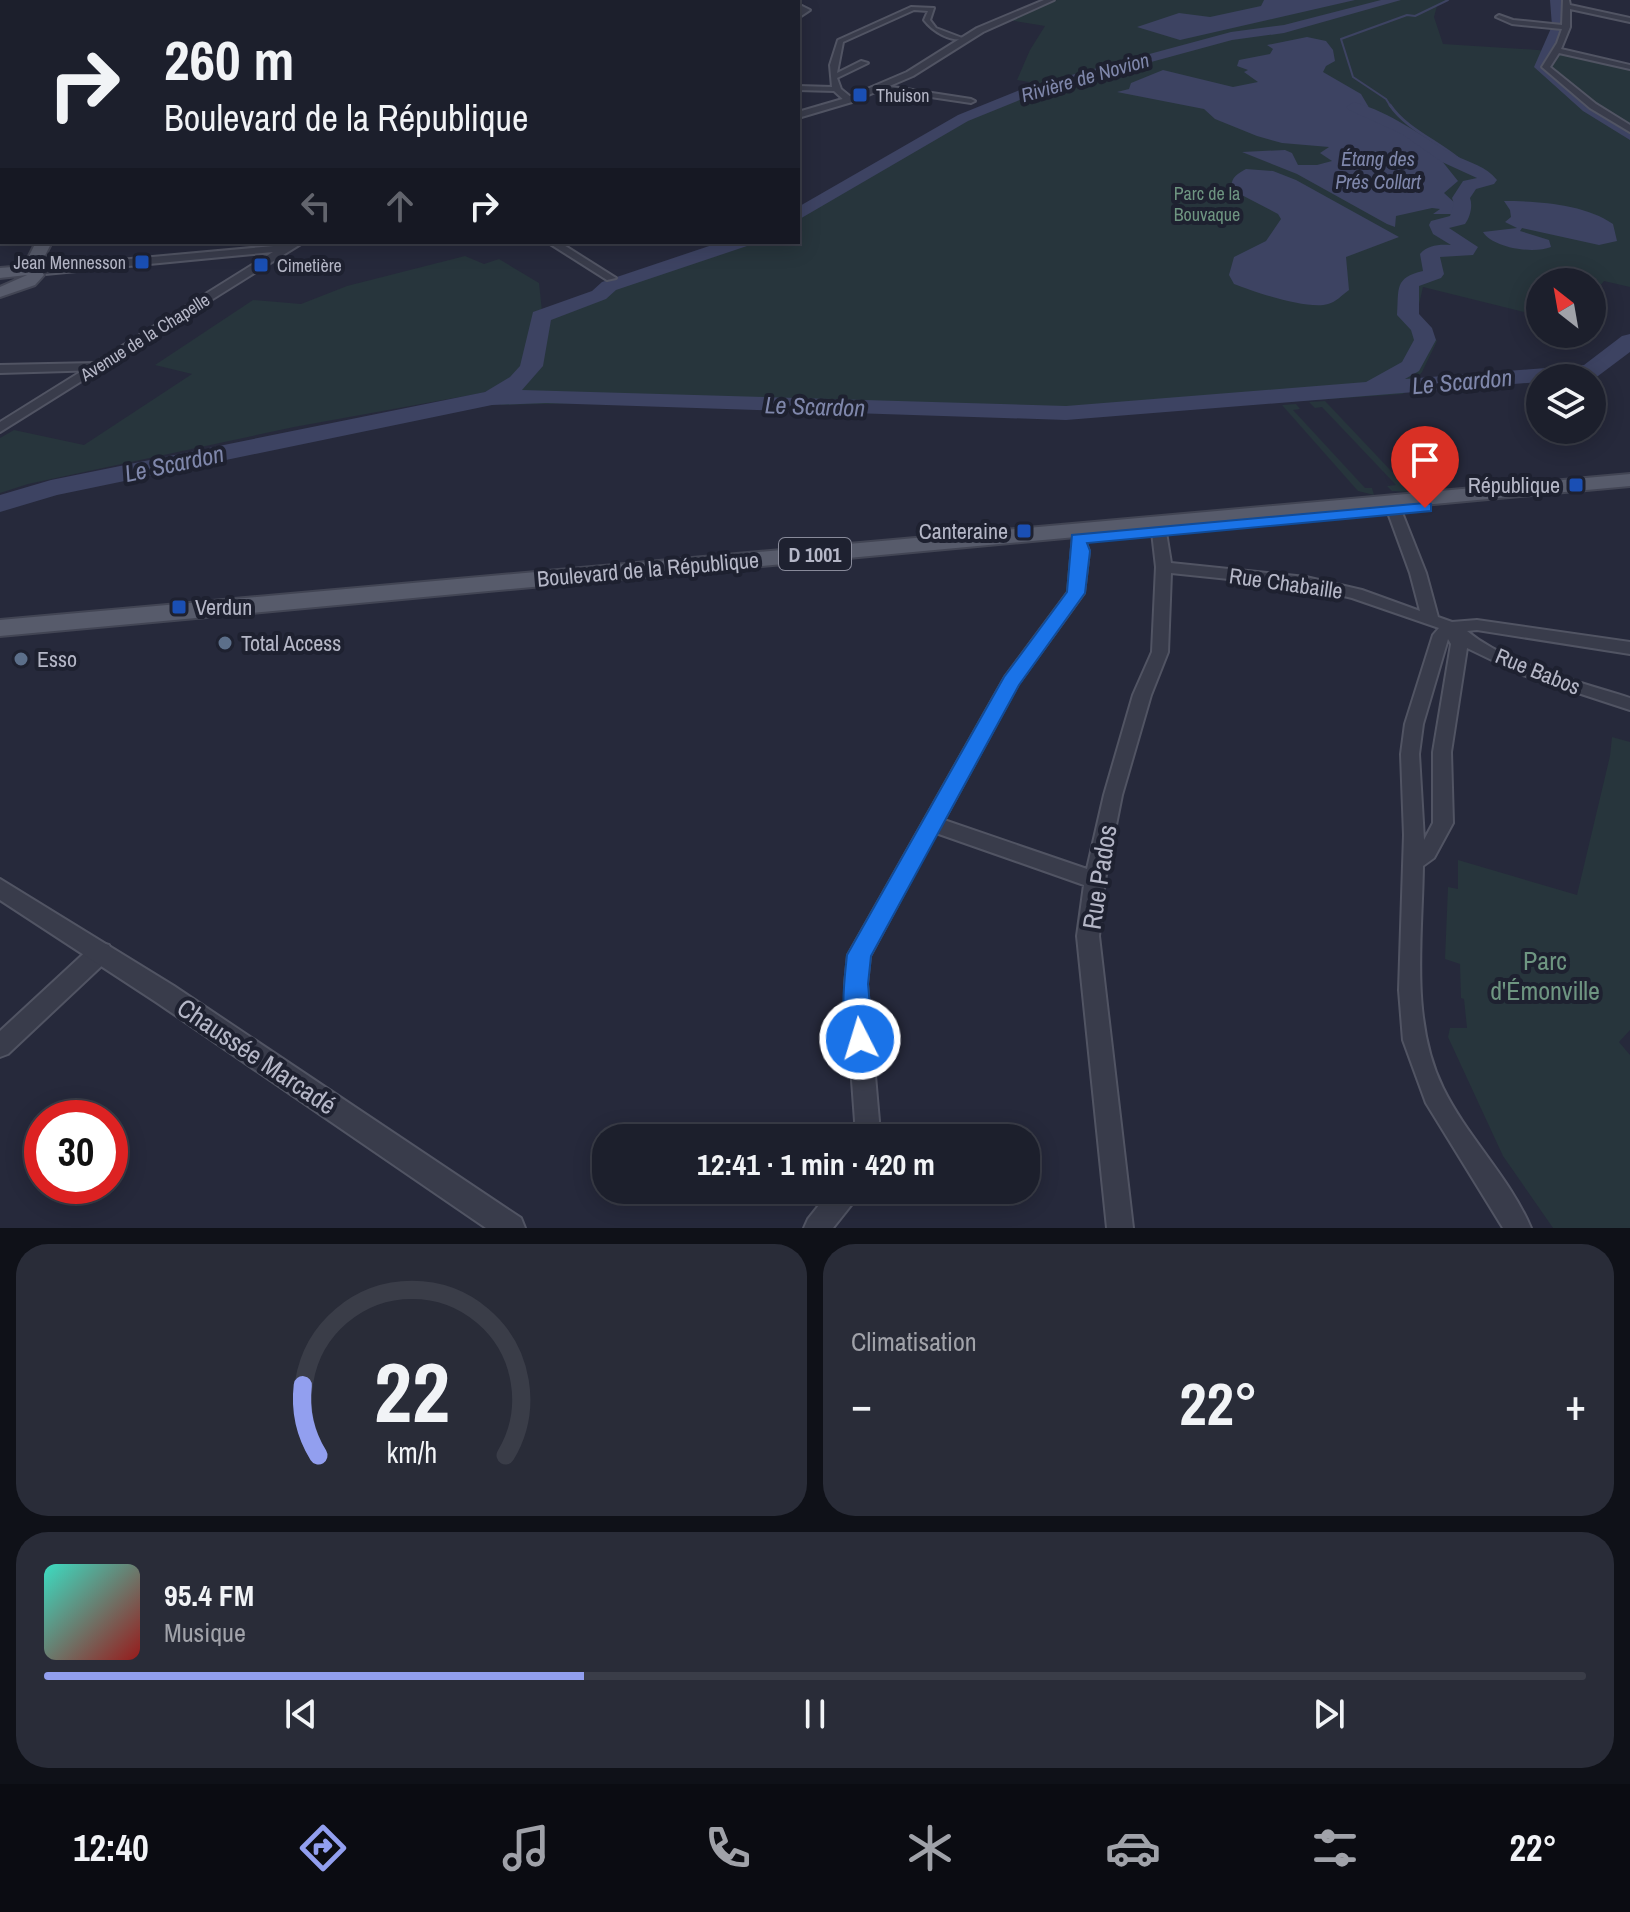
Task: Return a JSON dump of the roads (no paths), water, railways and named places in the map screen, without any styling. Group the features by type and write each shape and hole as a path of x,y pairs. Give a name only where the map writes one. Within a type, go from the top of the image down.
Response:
{"main road":[{"path":"6,272 35,263"},
{"path":"0,292 35,263"},
{"name":"Boulevard de la République","path":"0,628 1630,480"},
{"name":"Boulevard de la République","path":"0,636 1630,489"}],"street":[{"path":"800,114 880,87 919,69 962,39 1050,0"},
{"path":"1630,20 1566,3 1557,50 1546,67 1593,106 1630,129"},
{"path":"849,100 837,89 831,72 840,41 913,8 932,9 927,23 943,33 962,39"},
{"path":"1499,17 1512,22 1561,27"},
{"path":"1557,50 1630,67"},
{"path":"833,77 864,63"},
{"path":"880,87 971,101"},
{"path":"800,88 837,89"},
{"path":"555,244 611,278"},
{"path":"35,263 68,269 293,245"},
{"name":"Avenue de la Chapelle","path":"0,428 293,245"},
{"path":"0,369 97,367"},
{"path":"1394,510 1418,573 1431,621"},
{"name":"Rue Pados","path":"1120,1228 1088,936 1095,880 1113,795 1142,695 1160,652 1164,567 1159,532"},
{"path":"867,1124 856,984 859,955 1011,681 1076,593 1081,551 1078,539"},
{"name":"Rue Chabaille","path":"1164,567 1329,587 1451,627"},
{"path":"1518,1228 1434,1095 1414,1040 1410,990 1414,862 1410,754 1414,724 1441,635 1451,627 1477,625 1630,648"},
{"path":"1414,862 1427,852 1443,823 1442,752 1459,644 1451,627"},
{"name":"Rue Babos","path":"1451,627 1471,643 1529,671 1630,704"},
{"path":"932,824 1095,880"},
{"name":"Chaussée Marcadé","path":"0,888 101,952 511,1228"},
{"path":"0,1046 101,952"},
{"path":"817,1228 836,1204"}],"water":[{"path":"1264,0 1355,0 1180,40 1137,27 1179,13 1210,17 1261,6"},
{"name":"Étang des Prés Collart","path":"1307,37 1326,41 1333,50 1335,61 1323,72 1361,94 1371,111 1438,156 1458,181 1444,193 1456,204 1452,214 1433,214 1440,209 1432,208 1396,216 1395,227 1297,174 1242,152 1285,150 1292,153 1298,165 1317,165 1332,161 1320,153 1329,147 1282,143 1215,119 1204,109 1117,92 1129,89 1131,83 1163,70 1233,87 1258,82 1244,72 1248,70 1237,66 1239,60 1270,54 1273,49 1267,45"},
{"path":"1246,169 1273,171 1296,180 1399,237 1346,257 1349,290 1328,304 1308,305 1234,284 1229,275 1234,257 1266,241 1281,219 1278,214 1232,190 1234,177"},
{"path":"1504,201 1546,203 1589,212 1613,224 1617,241 1599,245 1522,228 1520,231 1549,240 1551,247 1534,250 1504,246 1483,232 1517,228 1505,222 1511,217"}],"waterway":[{"name":"Rivière de Novion","path":"800,214 963,118 1032,90 1231,36 1284,29 1395,0"},
{"path":"1391,107 1386,99 1353,77 1341,39 1407,15 1415,16 1448,0"},
{"name":"Le Scardon","path":"1556,0 1560,17 1558,26 1541,67 1588,108 1630,135"},
{"path":"1390,105 1405,121 1461,161"},
{"path":"1354,107 1408,131 1448,158 1483,174 1488,180 1469,185 1461,198 1463,204 1458,220 1438,225 1440,230 1468,247 1466,251 1440,250 1430,254 1434,274 1415,279 1409,285 1408,315 1421,328 1425,340 1411,366 1374,387"},
{"name":"Rivière de Novion","path":"492,398 518,382 532,366 541,317 599,295 609,286 734,244"},
{"name":"Le Scardon","path":"492,398 546,396 1066,413 1590,371 1630,341"},
{"name":"Le Scardon","path":"0,504 51,488 492,398"}],"place":[{"name":"Thuison","path":"860,95"},
{"name":"Jean Mennesson","path":"142,262"},
{"name":"Cimetière","path":"261,265"},
{"name":"République","path":"1576,485"},
{"name":"Canteraine","path":"1024,531"},
{"name":"Verdun","path":"179,607"},
{"name":"Total Access","path":"225,643"},
{"name":"Esso","path":"21,659"}],"park label":[{"name":"Parc de la Bouvaque","path":"1207,203"},
{"name":"Parc d'Émonville","path":"1545,975"}]}
